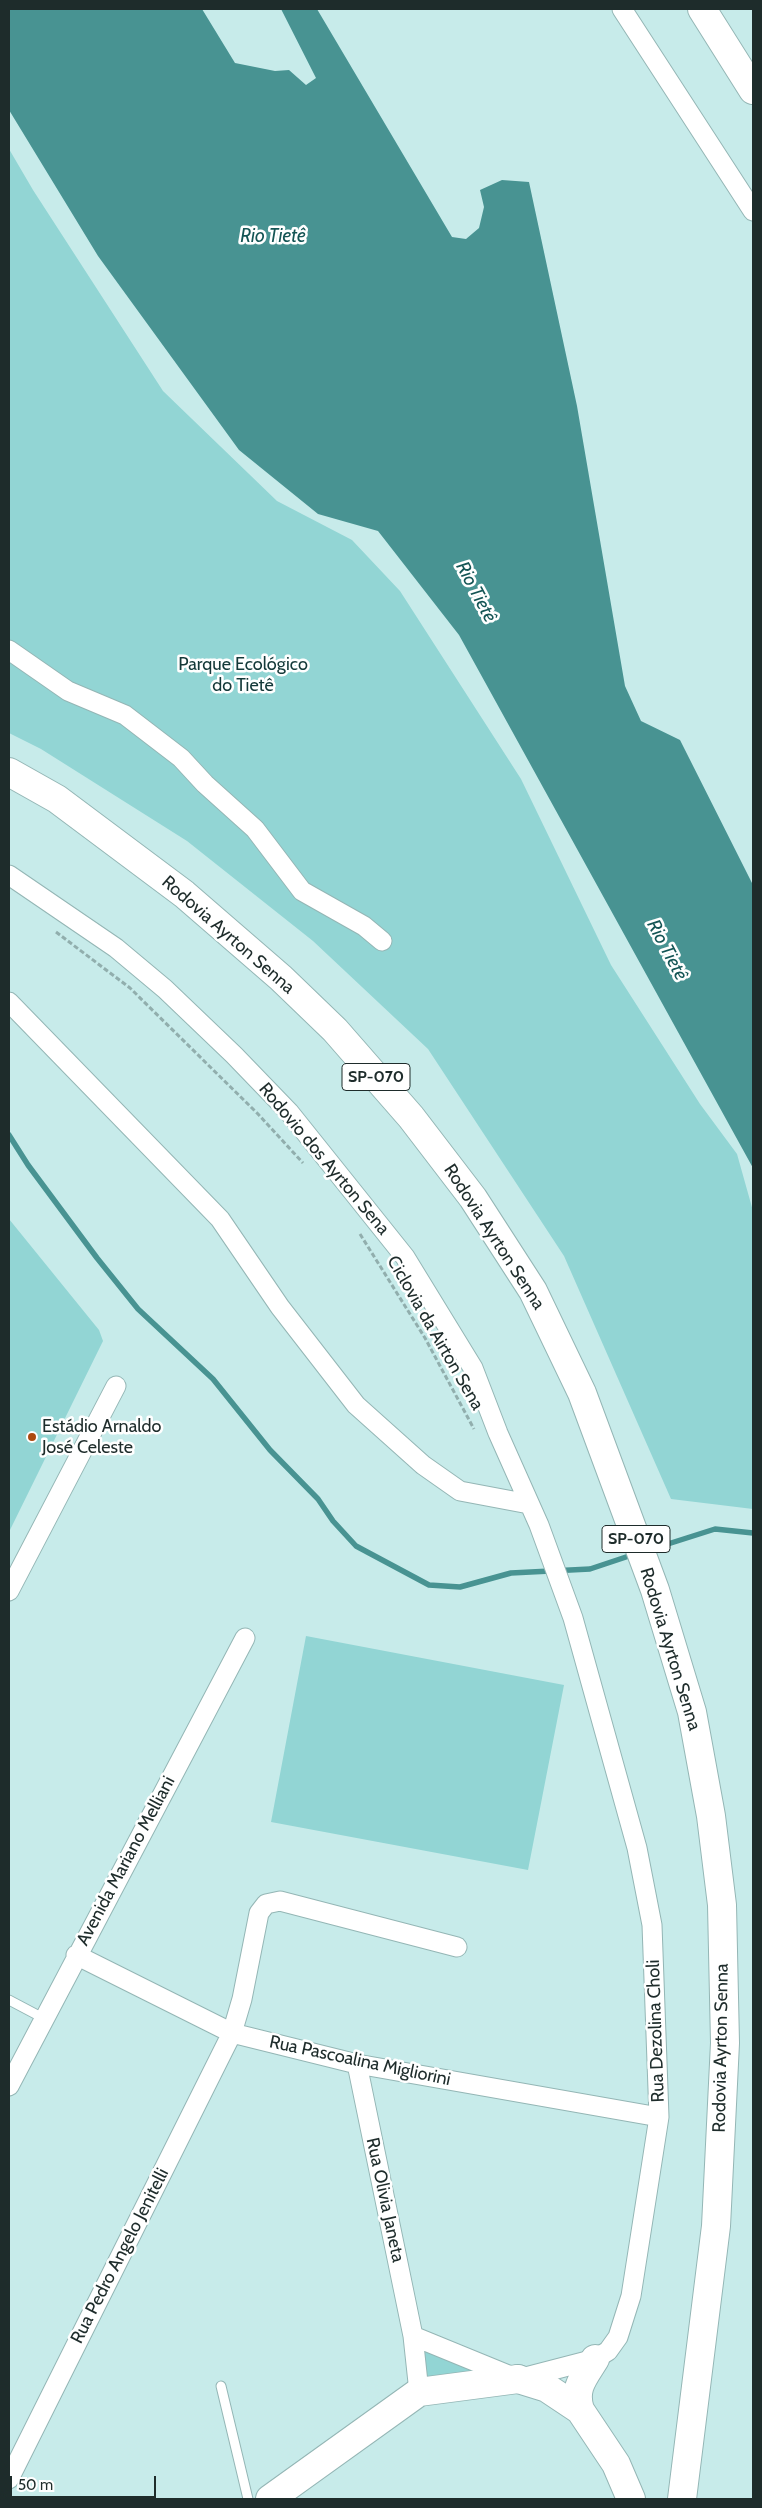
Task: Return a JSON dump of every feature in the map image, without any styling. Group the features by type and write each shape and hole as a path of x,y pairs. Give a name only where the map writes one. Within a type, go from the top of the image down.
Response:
{"main road":[{"path":"702,9 753,90"},
{"name":"Rodovia Ayrton Senna","path":"9,772 57,799 184,894 281,978 335,1030 405,1110 473,1198 533,1291 582,1394 655,1590 692,1712 711,1816 722,1905 725,2044 716,2226 682,2499"},
{"path":"595,2359 580,2384 576,2398 580,2410 616,2464 632,2499"},
{"path":"270,2499 419,2392 518,2379 547,2388 580,2410"}],"street":[{"path":"622,9 753,211"},
{"path":"9,650 68,691 125,715 181,758 205,784 255,829 302,891 364,926 382,941"},
{"name":"Rodovio dos Ayrton Sena","path":"9,875 116,948 234,1055 290,1112 405,1257 473,1368 539,1525"},
{"path":"9,1002 220,1219 280,1307 356,1405 423,1464 460,1491 529,1504"},
{"path":"9,1591 116,1386"},
{"name":"Rua Dezolina Choli","path":"518,2379 595,2359 608,2351 618,2337 627,2311 659,2116 652,1926 637,1848 573,1618 539,1525"},
{"name":"Avenida Mariano Melliani","path":"9,2086 45,2019 76,1955 246,1638"},
{"name":"Rua Pedro Angelo Jenitelli","path":"9,2479 232,2033 242,1999 258,1914 266,1904 280,1901 457,1947"},
{"name":"Rua Pascoalina Migliorini","path":"76,1955 232,2033 357,2064 659,2116"},
{"name":"Rua Olivia Janeta","path":"357,2064 413,2336 419,2392"},
{"path":"413,2336 518,2379"}],"lane":[{"path":"9,2000 45,2019"},
{"path":"221,2386 248,2499"}],"path":[{"path":"53,930 130,988 258,1114 309,1169"},
{"name":"Ciclovia da Airton Sena","path":"357,1229 426,1338 477,1434"}],"green space":[{"name":"Parque Ecológico do Tietê","path":"9,149 33,190 163,391 277,501 352,540 400,591 521,779 611,965 700,1104 737,1154 753,1211 753,1509 671,1499 564,1256 428,1049 313,941 187,841 41,749 9,733"},
{"name":"Estádio Arnaldo José Celeste","path":"9,1219 99,1330 103,1341 9,1532"},
{"path":"306,1636 564,1685 528,1870 271,1822"},
{"path":"413,2336 518,2379 419,2392"}],"water":[{"name":"Rio Tietê","path":"9,9 202,9 235,63 275,71 289,70 306,85 316,78 281,9 317,9 452,237 466,239 479,228 484,207 480,190 502,180 529,182 577,406 625,686 641,721 680,740 753,885 753,1168 459,635 378,531 318,514 239,450 98,256 9,110"}],"waterway":[{"path":"9,1135 28,1165 97,1258 138,1309 213,1379 270,1450 318,1499 333,1521 356,1546 429,1585 460,1587 511,1573 590,1569 635,1554"},
{"path":"649,1550 715,1529 753,1533"}],"place":[{"name":"Estádio Arnaldo José Celeste","path":"32,1437"}]}
